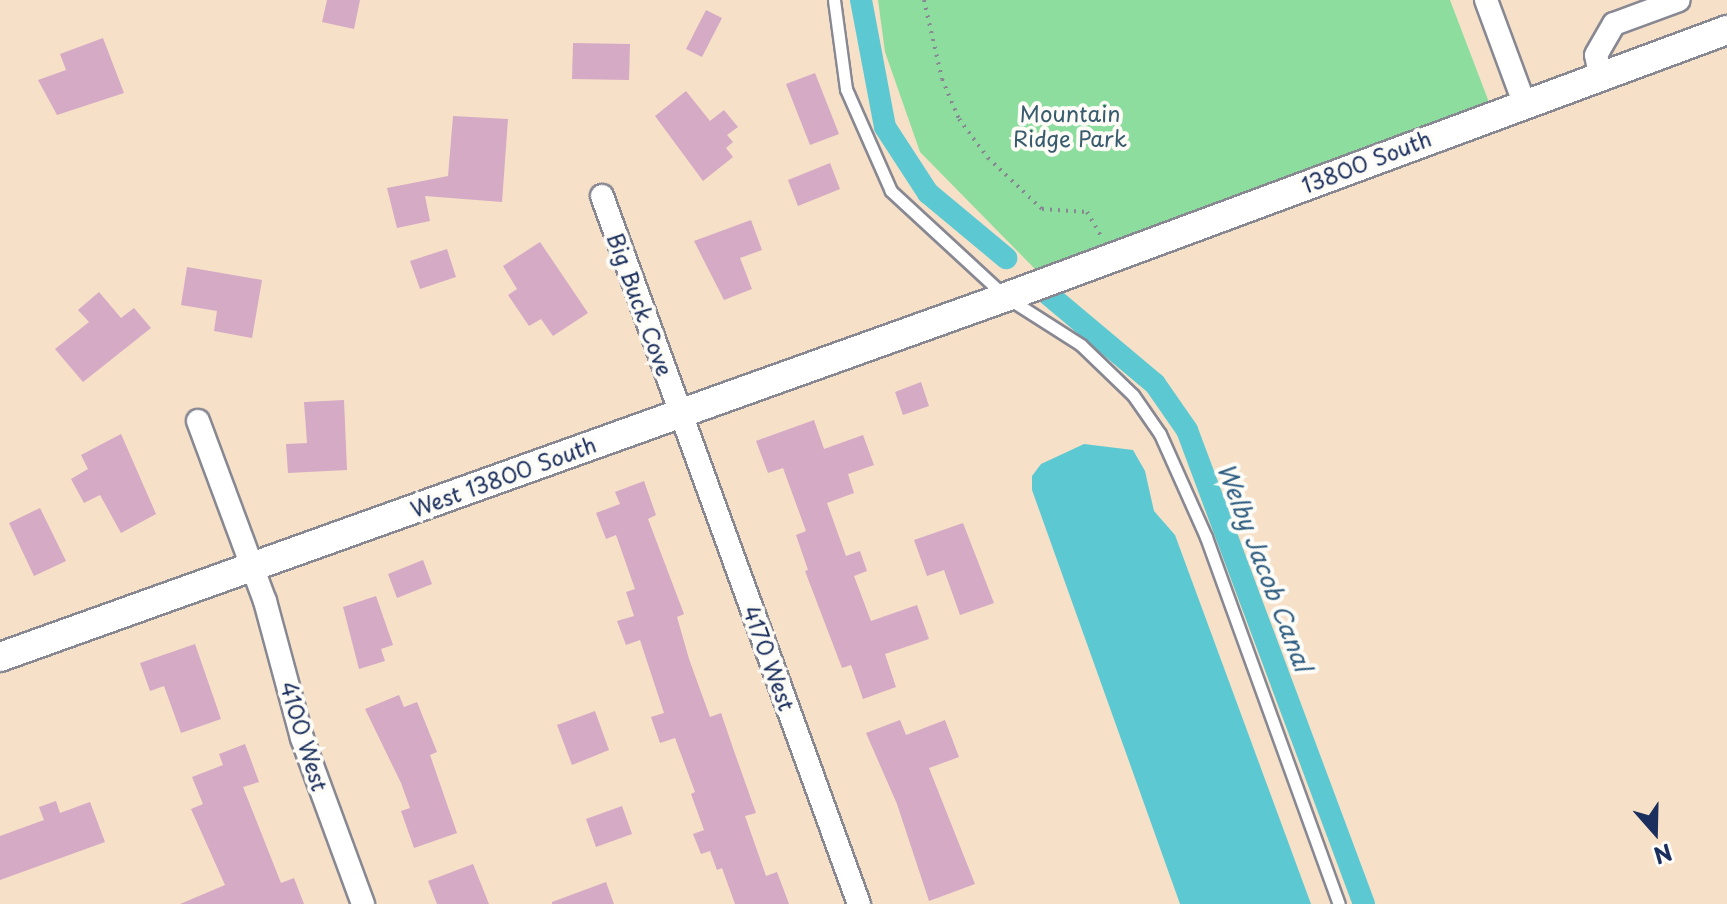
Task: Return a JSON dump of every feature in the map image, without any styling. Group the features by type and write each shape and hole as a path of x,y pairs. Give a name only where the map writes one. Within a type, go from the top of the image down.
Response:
{"street":[{"path":"1486,0 1524,103"},
{"path":"1600,75 1596,55 1614,24 1679,0"},
{"name":"13800 South","path":"1006,297 1727,30"},
{"name":"Big Buck Cove","path":"602,196 680,412"},
{"name":"West 13800 South","path":"0,657 1006,297"},
{"name":"4170 West","path":"680,412 859,904"},
{"name":"4100 West","path":"198,421 252,566 302,738 363,904"}],"lane":[{"path":"834,0 846,89 891,191 1006,297 1081,345 1133,395 1160,434 1206,537 1339,904"}],"path":[{"path":"924,0 942,79 959,119 988,158 1042,209 1087,212 1101,236"}],"green space":[{"name":"Mountain Ridge Park","path":"878,0 1450,0 1490,105 1036,270 920,152 885,52"}],"water":[{"path":"1084,444 1133,450 1145,471 1154,511 1175,535 1311,904 1180,904 1032,490 1032,476 1041,464"}],"building":[{"path":"327,0 360,0 354,29 322,22"},
{"path":"706,10 722,18 702,57 686,49"},
{"path":"103,38 124,93 57,115 38,80 66,70 60,54"},
{"path":"573,43 630,44 629,80 572,79"},
{"path":"815,73 839,134 810,145 786,84"},
{"path":"686,91 710,121 724,110 738,127 727,135 733,142 726,148 733,157 703,181 655,116"},
{"path":"453,116 508,119 502,202 425,196 430,221 397,228 387,188 448,176"},
{"path":"830,163 840,189 798,206 788,180"},
{"path":"751,220 762,250 740,258 752,289 724,300 694,241"},
{"path":"540,242 588,313 553,336 541,319 529,326 508,295 517,289 503,266"},
{"path":"447,249 456,277 420,289 410,261"},
{"path":"187,267 262,280 252,338 214,331 217,311 181,305"},
{"path":"99,292 121,318 134,308 151,328 83,382 55,349 89,322 78,310"},
{"path":"921,382 929,406 903,415 895,392"},
{"path":"344,400 347,470 288,473 286,444 307,443 304,402"},
{"path":"814,420 824,449 863,435 874,465 848,474 854,493 827,503 846,556 860,551 867,571 854,576 871,621 917,605 929,639 885,654 896,687 863,699 851,665 842,668 805,571 808,570 796,535 806,531 783,468 768,473 756,441"},
{"path":"121,434 156,514 121,533 100,495 84,503 71,479 88,469 81,455"},
{"path":"644,481 656,515 648,519 684,614 677,617 689,659 710,717 721,713 756,813 745,816 766,876 777,872 789,904 735,904 722,868 717,870 710,851 701,854 693,834 704,830 691,794 695,792 675,738 660,743 651,717 664,713 640,640 626,645 617,621 634,616 626,592 635,589 616,535 606,539 596,513 620,504 615,492"},
{"path":"40,508 66,561 34,576 9,523"},
{"path":"963,523 994,603 960,615 944,570 927,576 914,540"},
{"path":"423,560 432,584 397,598 388,574"},
{"path":"376,596 393,645 381,649 385,661 359,669 343,607"},
{"path":"195,644 221,719 181,733 164,686 150,691 140,663"},
{"path":"399,695 404,707 417,702 437,752 430,755 457,833 414,848 401,811 410,808 365,709"},
{"path":"595,711 609,750 572,765 557,725"},
{"path":"900,720 906,735 945,720 959,757 929,768 975,884 929,901 897,804 866,733"},
{"path":"245,744 259,782 243,787 281,883 294,878 304,904 180,904 225,885 191,809 203,804 192,777 223,765 219,754"},
{"path":"56,801 60,813 90,802 105,842 0,880 0,836 44,820 39,807"},
{"path":"622,806 632,834 596,847 586,819"},
{"path":"473,864 489,904 437,904 428,881"},
{"path":"606,882 614,904 552,904 552,902"}],"waterway":[{"name":"Welby Jacob Canal","path":"861,0 885,127 928,193 1006,258"},
{"name":"Welby Jacob Canal","path":"1049,295 1155,384 1187,430 1364,904"}]}
